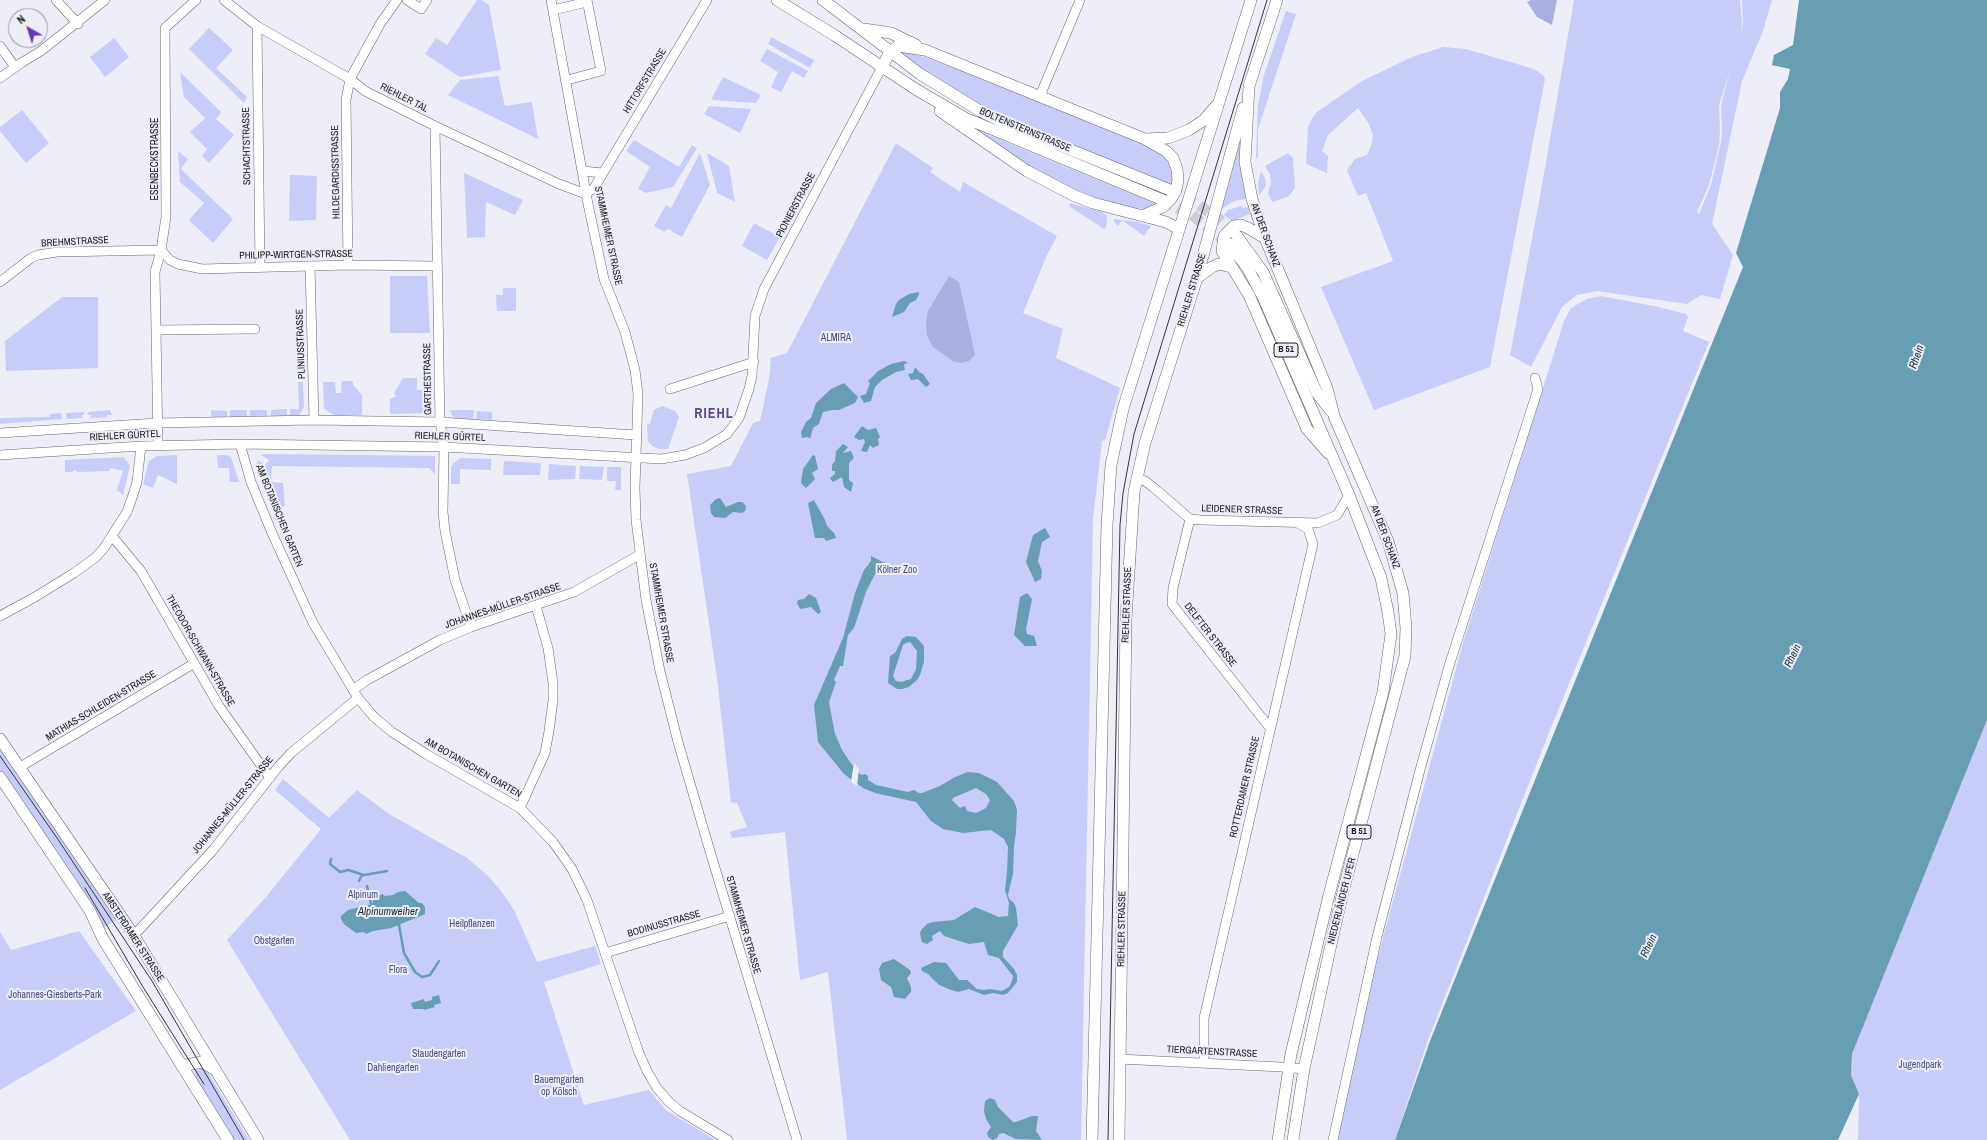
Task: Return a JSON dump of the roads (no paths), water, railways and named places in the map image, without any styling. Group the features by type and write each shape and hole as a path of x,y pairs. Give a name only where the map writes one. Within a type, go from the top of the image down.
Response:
{"main road":[{"name":"BOLTENSTERNSTRASSE","path":"777,0 917,90 965,118 1163,200"},
{"name":"BOLTENSTERNSTRASSE","path":"823,0 890,52 939,87 980,111 1007,124 1170,190"},
{"path":"1092,1140 1106,548 1111,465 1123,409 1251,0"},
{"name":"AN DER SCHANZ","path":"1277,0 1249,86 1245,162 1252,199 1265,238 1327,388 1334,416 1380,519 1397,566 1403,593"},
{"path":"860,29 891,33 925,50 1145,138 1166,151 1173,158 1177,169 1178,180 1176,190 1171,199 1163,207 1142,216"},
{"path":"882,67 890,52 898,46 925,50"},
{"name":"RIEHLER STRASSE","path":"1119,1140 1126,620 1130,530 1136,478 1197,278 1249,86"},
{"name":"BOLTENSTERNSTRASSE","path":"917,90 949,117 1044,181 1093,203 1166,222 1179,228"},
{"path":"1145,138 1168,138 1197,126 1214,108 1221,96"},
{"name":"AN DER SCHANZ","path":"1265,238 1257,232 1241,226 1234,226 1228,230 1222,243 1222,251 1249,295 1307,429 1335,461"},
{"name":"AN DER SCHANZ","path":"1236,235 1263,272 1317,393 1334,416"},
{"name":"AN DER SCHANZ","path":"1228,243 1247,267 1264,299 1335,461 1359,518 1381,578 1388,612"},
{"path":"1197,278 1212,267 1219,264 1231,267"},
{"name":"B 51","path":"1359,518 1364,527 1370,531 1375,531 1379,527 1380,519"},
{"name":"NIEDERLÄNDER UFER","path":"1293,1140 1304,1070 1343,892 1405,656 1406,628 1403,593"},
{"name":"NIEDERLÄNDER UFER","path":"1278,1140 1288,1068 1327,902 1383,692 1391,634 1388,612"},
{"name":"AMSTERDAMER STRASSE","path":"0,739 133,934 258,1140"},
{"path":"0,778 90,911 103,939 228,1140"},
{"path":"182,1066 202,1062 216,1071"}],"street":[{"path":"56,0 78,24"},
{"path":"0,78 78,24 105,0"},
{"name":"ESENBECKSTRASSE","path":"158,445 155,272 161,250 166,217 165,28 196,0"},
{"name":"RIEHLER TAL","path":"224,0 257,26 350,80 365,91 435,126 559,184 586,194"},
{"name":"HILDEGARDISSTRASSE","path":"348,265 346,100 350,80 365,50 397,0"},
{"path":"407,0 421,9 427,0"},
{"name":"STAMMHEIMER STRASSE","path":"551,0 567,80 586,194 604,279 625,332 636,370 638,394 635,494 640,555 660,671 678,742 797,1140"},
{"name":"HITTORFSTRASSE","path":"586,194 594,188 707,0"},
{"path":"1040,96 1080,0"},
{"path":"553,10 587,1 602,71 567,80"},
{"name":"SCHACHTSTRASSE","path":"257,26 260,267"},
{"path":"0,46 15,67"},
{"name":"PIONIERSTRASSE","path":"754,362 755,316 764,289 882,67"},
{"name":"GARTHESTRASSE","path":"435,126 440,422 444,447 443,506 445,531 455,580 471,627"},
{"path":"583,171 602,173"},
{"name":"PHILIPP-WIRTGEN-STRASSE","path":"161,250 174,262 202,269 348,265 437,266"},
{"name":"BREHMSTRASSE","path":"0,282 38,255 57,252 161,250"},
{"name":"PLINIUSSTRASSE","path":"310,266 314,420"},
{"path":"156,330 255,329"},
{"path":"675,388 754,362"},
{"name":"RIEHLER GÜRTEL","path":"0,455 158,445 240,444 444,447 661,459 685,455 712,444 727,434 739,418 749,389 754,362"},
{"path":"1333,1140 1377,937 1420,770 1449,666 1538,389 1535,378"},
{"name":"RIEHLER GÜRTEL","path":"0,433 157,423 314,420 440,422 636,435"},
{"name":"AM BOTANISCHEN GARTEN","path":"240,444 251,482 272,534 313,623 355,694 374,717 392,732 426,754 520,808 553,842 572,869 587,900 639,1053 647,1071 657,1088 669,1102 680,1111 728,1140"},
{"path":"0,616 35,598 86,564 104,548 127,512 138,482 141,446"},
{"name":"LEIDENER STRASSE","path":"1136,478 1145,481 1153,487 1190,519 1299,524 1318,523 1337,515 1349,494"},
{"name":"DELFTER STRASSE","path":"1190,519 1173,588 1172,604 1270,728"},
{"name":"ROTTERDAMER STRASSE","path":"1204,1062 1204,1018 1270,728 1314,544 1308,529 1299,524"},
{"name":"THEODOR-SCHWANN-STRASSE","path":"112,536 141,571 193,664 219,706 270,778"},
{"name":"JOHANNES-MÜLLER-STRASSE","path":"133,934 139,930 213,850 270,778 292,753 355,694 367,680 440,640 471,627 536,606 584,587 640,555"},
{"path":"520,808 545,753 550,731 553,700 553,683 548,648 536,606"},
{"name":"MATHIAS-SCHLEIDEN-STRASSE","path":"20,767 193,664"},
{"name":"BODINUSSTRASSE","path":"605,953 730,916"},
{"name":"TIERGARTENSTRASSE","path":"1119,1059 1204,1062 1304,1070"}],"water":[{"name":"Rhein","path":"1799,0 1987,0 1987,720 1852,1054 1851,1075 1859,1094 1838,1140 1395,1140 1430,1041 1743,267 1736,253 1780,108 1780,92 1788,79 1790,69 1772,65 1774,55 1793,45"},
{"path":"919,292 916,300 910,303 904,312 892,317 896,304 899,300 909,294"},
{"path":"904,361 908,363 904,364 905,370 896,372 882,380 875,387 871,401 864,403 860,396 866,394 870,383 868,381 878,371 891,364"},
{"path":"915,367 923,374 930,384 926,387 918,379 911,380 908,374 913,373"},
{"path":"844,383 858,397 855,403 839,410 823,412 819,424 813,428 810,439 808,437 802,438 801,432 806,422 811,418 816,403 831,389"},
{"path":"862,426 868,430 876,428 880,437 878,439 879,445 873,448 870,445 867,452 861,451 865,442 864,439 859,440 854,437"},
{"path":"843,444 848,447 843,453 851,451 854,458 849,463 849,480 853,483 851,492 844,487 842,477 833,482 830,478 835,474 835,471 832,471 832,465 835,461 836,451"},
{"path":"813,455 815,456 818,469 812,473 815,479 806,488 801,483 803,469"},
{"path":"720,498 726,507 742,502 746,506 745,511 742,513 733,512 725,518 714,517 711,513 710,505 716,499"},
{"path":"814,500 827,526 834,533 836,538 826,541 824,538 815,538 808,503"},
{"path":"1045,528 1050,537 1042,542 1038,561 1042,571 1041,579 1035,582 1026,562 1033,535"},
{"path":"871,556 885,563 875,574 866,592 854,628 848,635 843,666 840,666 834,680 836,682 829,702 835,734 842,750 850,762 859,773 868,776 868,780 876,785 908,792 914,790 922,793 968,772 979,773 997,782 1014,801 1017,810 1016,832 1013,874 1008,895 1009,899 1014,903 1016,908 1018,925 1003,951 1003,957 1014,969 1017,975 1017,982 1008,993 1003,995 993,993 984,995 969,989 958,992 951,990 939,985 928,974 922,971 921,968 934,962 946,963 959,980 967,980 977,989 1002,991 1009,987 1013,976 999,958 988,955 984,942 969,944 944,936 940,931 932,936 933,940 927,944 922,942 920,934 921,930 927,924 954,920 975,907 999,917 1008,916 1009,903 1005,890 1008,847 1004,839 991,830 963,833 943,829 931,821 916,802 875,793 863,788 844,774 818,742 814,705 843,638 855,593 864,570 871,561","holes":["976,788 986,794 990,800 986,808 976,813 967,811 965,806 960,808 952,800 953,798"]},
{"path":"1027,593 1032,599 1026,629 1027,634 1034,636 1037,646 1025,646 1014,635 1020,597"},
{"path":"809,594 816,598 821,612 818,614 811,607 800,609 797,603 798,600 804,599"},
{"path":"907,636 916,637 924,646 924,662 917,680 909,687 897,689 888,683 890,656 895,653 902,639","holes":["910,642 917,651 916,669 911,679 901,682 896,681 893,676 903,645"]},
{"name":"Alpinumweiher","path":"405,891 419,903 422,903 425,907 425,914 391,928 373,931 366,934 364,932 356,933 344,924 341,919 341,916 348,910 372,904 374,898 382,894 385,896 393,895 398,892"},
{"path":"894,959 910,970 911,973 907,978 911,987 911,992 905,999 894,997 891,987 881,980 879,969 882,963"},
{"path":"439,995 441,1003 434,1005 435,1007 424,1010 413,1009 411,1003 424,999 425,1002 432,1000 432,997"},
{"path":"990,1098 995,1100 998,1107 1013,1122 1032,1116 1038,1116 1036,1131 1042,1140 1016,1139 1003,1133 999,1134 997,1138 993,1140 988,1137 987,1133 991,1127 986,1119 984,1111 985,1101"}],"waterway":[{"path":"331,859 330,864 340,872 348,870 364,875 387,871"},
{"path":"359,881 362,875"},
{"path":"367,886 371,904"},
{"path":"399,925 404,953 415,972 422,977 430,975 439,961"}],"tunnel":[{"path":"1170,190 1197,204 1219,219 1236,235"},
{"path":"1163,200 1192,215 1228,243"}],"tram line":[{"path":"1108,1140 1120,525 1123,493 1134,434 1267,0"},
{"path":"0,756 57,838 152,981 244,1140"},
{"path":"85,888 143,987 204,1084"}],"district":[{"name":"RIEHL","path":"714,414"}],"park label":[{"name":"ALMIRA","path":"836,338"},
{"name":"Kölner Zoo","path":"897,570"},
{"name":"Alpinum","path":"363,895"},
{"name":"Heilpflanzen","path":"472,924"},
{"name":"Obstgarten","path":"274,941"},
{"name":"Flora","path":"398,970"},
{"name":"Johannes-Giesberts-Park","path":"55,995"},
{"name":"Staudengarten","path":"439,1054"},
{"name":"Jugendpark","path":"1920,1065"},
{"name":"Dahliengarten","path":"393,1068"},
{"name":"Bauerngarten op Kölsch","path":"559,1086"}]}
